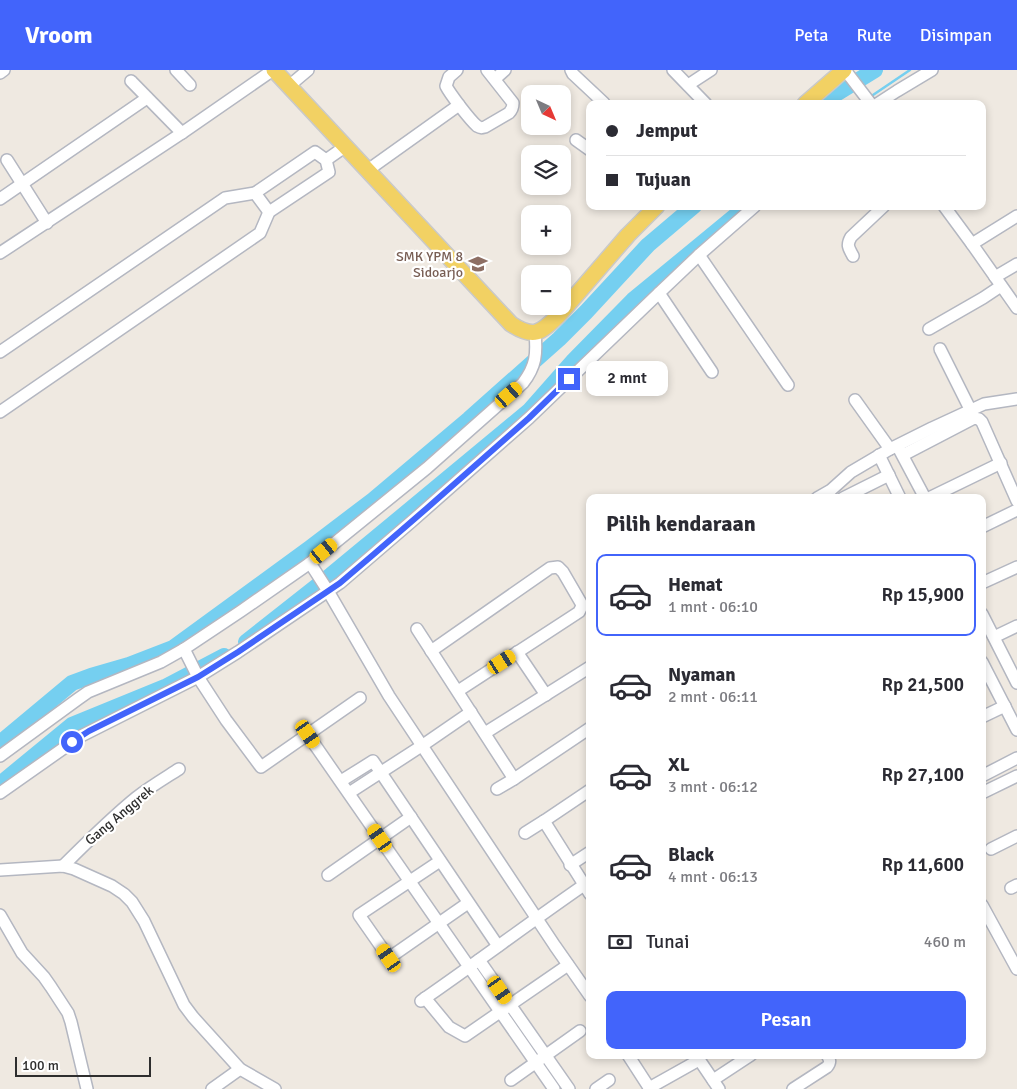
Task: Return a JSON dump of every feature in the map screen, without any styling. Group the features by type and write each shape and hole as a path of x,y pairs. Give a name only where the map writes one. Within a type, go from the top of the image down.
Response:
{"main road":[{"path":"274,70 511,324 523,332 536,333 545,328 558,316 653,210"},
{"path":"810,100 846,71"}],"street":[{"path":"0,73 4,70"},
{"path":"176,70 190,85"},
{"path":"0,253 182,134 274,70"},
{"path":"289,86 308,70"},
{"path":"457,70 449,77 446,86 459,105 474,123 481,128 511,111 512,104 491,75 505,70"},
{"path":"571,70 601,100"},
{"path":"673,70 702,100"},
{"path":"688,85 711,70"},
{"path":"879,100 932,70"},
{"path":"846,71 870,100"},
{"path":"131,81 182,134"},
{"path":"0,199 147,98"},
{"path":"368,170 459,105"},
{"path":"576,140 586,147"},
{"path":"326,160 346,146"},
{"path":"0,352 225,198 255,193 315,152 326,160 329,172 269,212 260,233 0,412"},
{"path":"7,160 47,223"},
{"path":"255,193 269,212"},
{"path":"0,793 81,736 238,652 374,554 529,418 699,255 750,210"},
{"path":"853,256 848,247 848,242 880,210"},
{"path":"947,210 1017,308"},
{"path":"972,244 1017,216"},
{"path":"699,255 788,385"},
{"path":"929,329 992,293 998,281 1017,264"},
{"path":"659,293 712,372"},
{"path":"0,756 88,692 161,662 186,654 241,611 312,567 523,383 533,366 537,350 536,333"},
{"path":"940,349 970,410"},
{"path":"896,450 984,404 1017,399"},
{"path":"855,400 896,450 923,494"},
{"path":"824,494 851,472 879,456 976,418 982,422 1000,463 1014,485 1017,501"},
{"path":"879,456 898,494"},
{"path":"937,494 1000,463"},
{"path":"852,494 888,475"},
{"path":"986,525 1017,510"},
{"path":"312,567 327,589 389,696 586,990"},
{"path":"431,651 550,568 558,567 564,572 581,603 581,609 458,691"},
{"path":"986,581 1017,568"},
{"path":"986,622 1017,683"},
{"path":"994,637 1017,626"},
{"path":"417,630 514,778"},
{"path":"517,652 546,695"},
{"path":"186,654 226,720 261,767 360,698"},
{"path":"485,732 586,670"},
{"path":"986,670 1017,730"},
{"path":"986,715 1005,706"},
{"path":"349,793 471,712"},
{"path":"497,788 586,731"},
{"path":"308,734 439,923 474,964 541,1059 569,1089"},
{"path":"986,774 1017,758"},
{"path":"341,781 373,761 498,946"},
{"name":"Gang Anggrek","path":"64,866 125,807 179,769"},
{"path":"986,791 1017,776"},
{"path":"525,833 586,793"},
{"path":"328,875 410,817"},
{"path":"544,820 586,888"},
{"path":"991,849 1017,836"},
{"path":"570,864 586,854"},
{"path":"440,861 359,915 389,958 468,904"},
{"path":"0,870 64,866 112,886 124,894 132,902 144,921 184,1005 200,1026 240,1069 275,1089"},
{"path":"568,965 465,1036 449,1026 423,999 474,964 536,917 586,891"},
{"path":"986,912 1017,969"},
{"path":"0,915 22,953 44,977 68,1014 87,1089"},
{"path":"511,1080 580,1031"},
{"path":"541,1059 554,1089"},
{"path":"631,1059 650,1088 695,1059"},
{"path":"699,1059 716,1084 746,1059"},
{"path":"794,1089 827,1067 829,1059"},
{"path":"212,1089 240,1069"},
{"path":"596,1089 609,1080"}],"waterway":[{"path":"829,100 875,70"},
{"path":"870,97 910,70"},
{"path":"0,743 72,683 129,665 173,648 373,500 469,419 559,339 648,245 689,210"},
{"path":"246,642 331,575 529,411 574,360 633,300 740,212"},
{"path":"0,784 72,725 165,687 224,656"}],"place":[{"name":"SMK YPM 8 Sidoarjo","path":"478,264"}],"route":[{"path":"72,742 89,731 198,677 340,583 529,418 569,379"}]}
